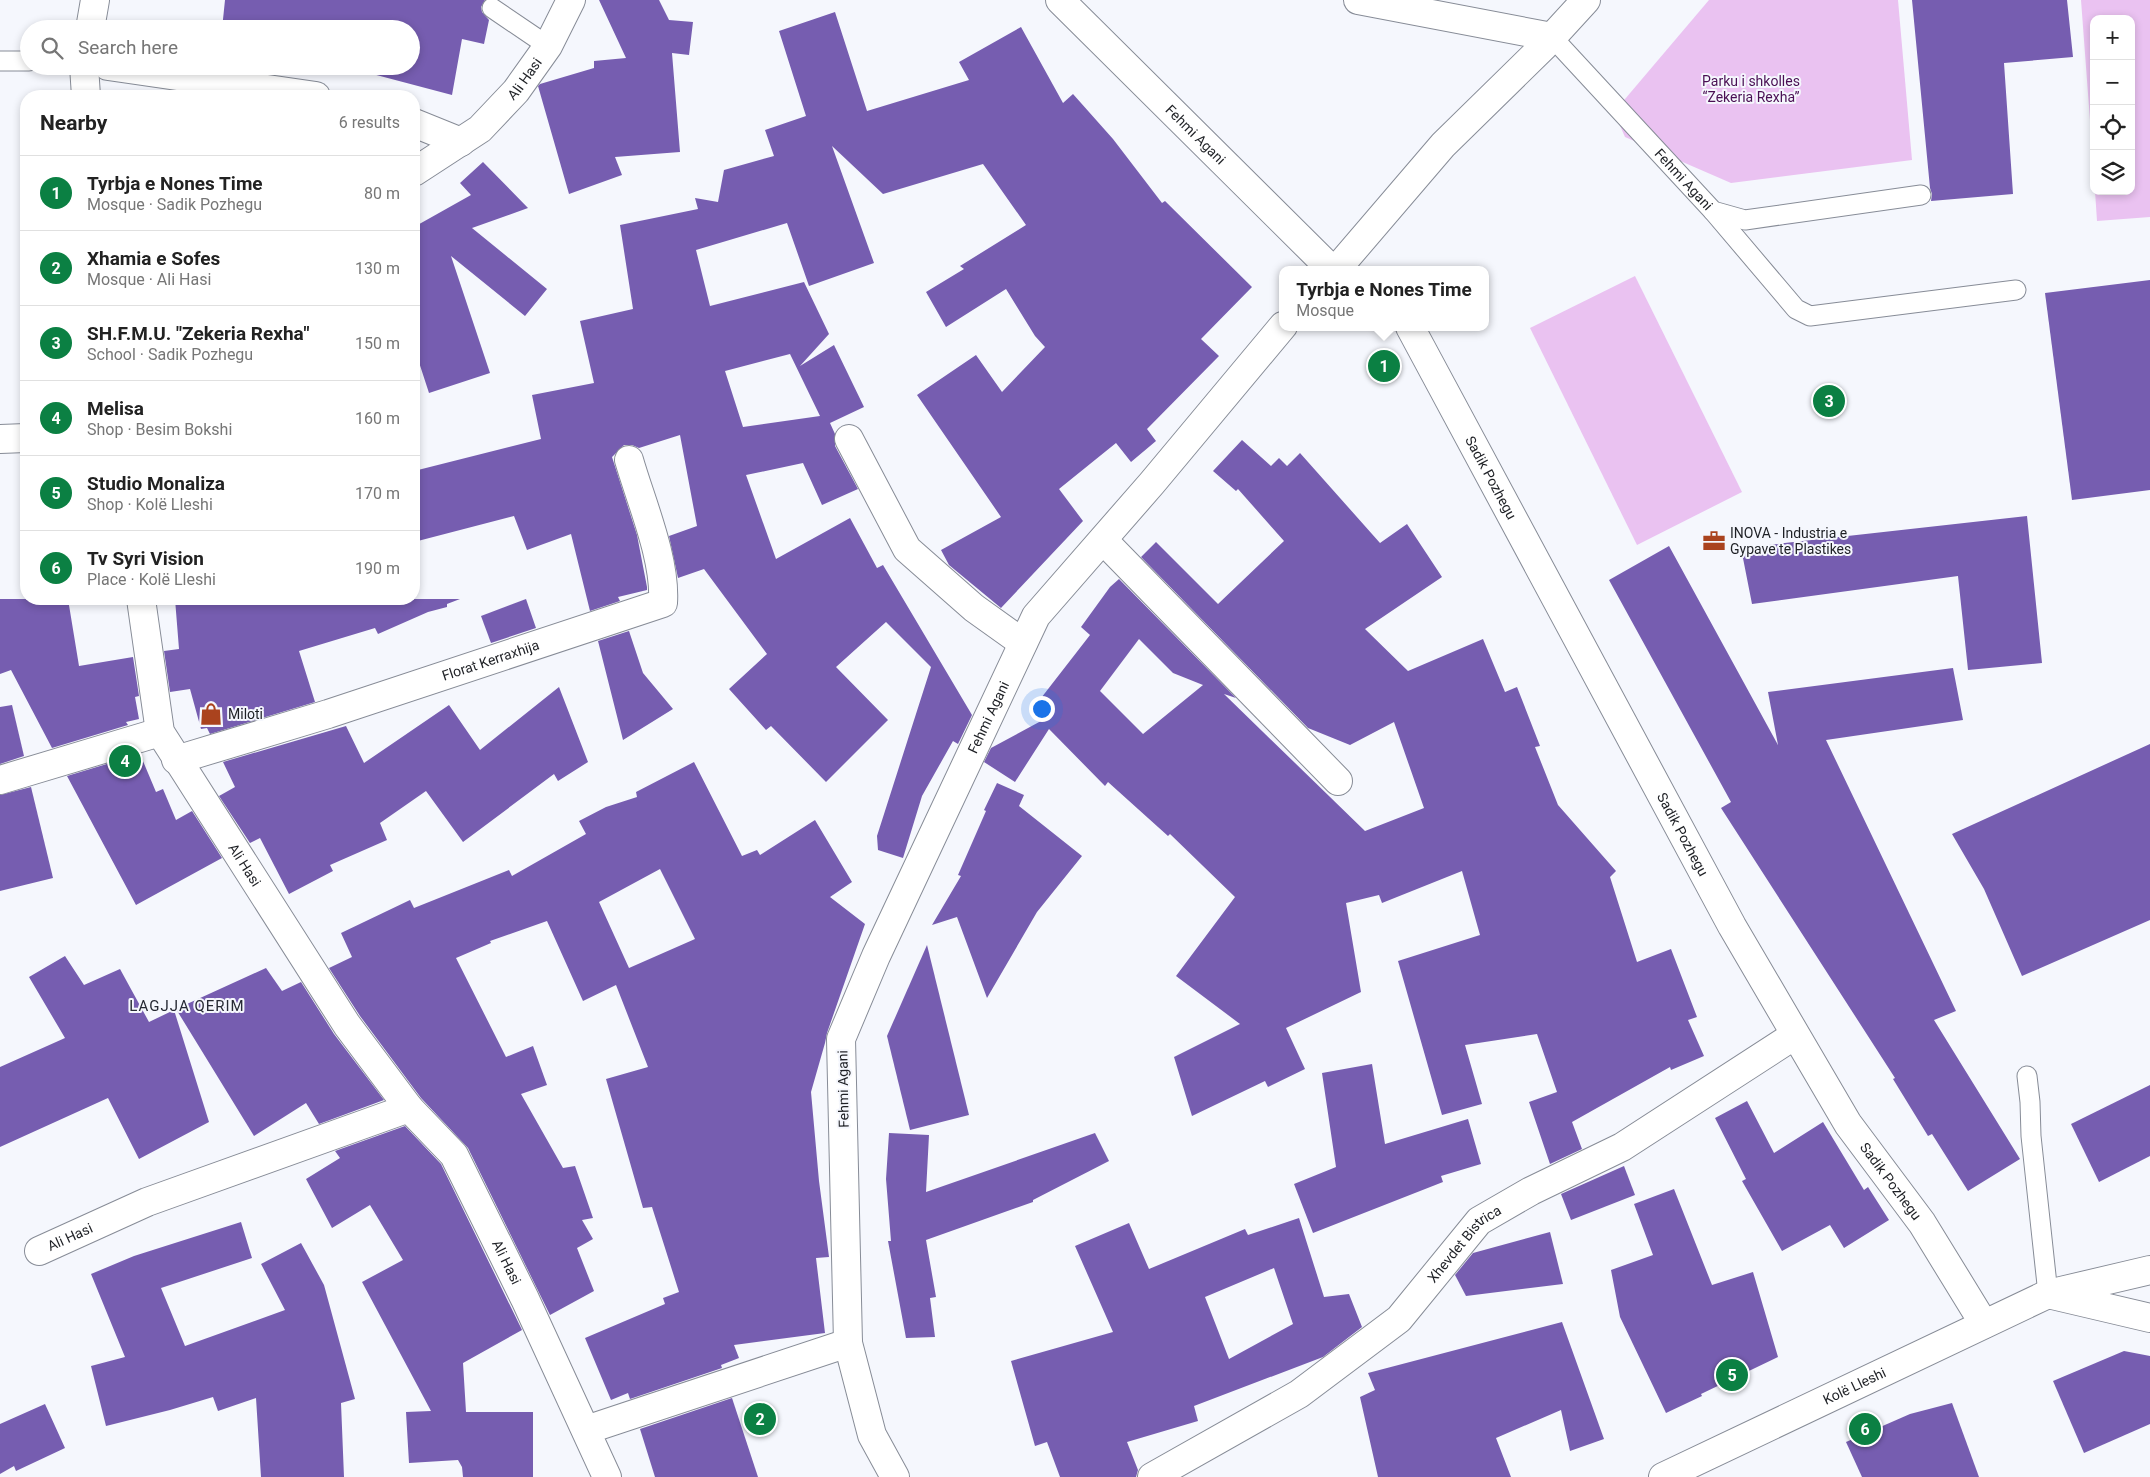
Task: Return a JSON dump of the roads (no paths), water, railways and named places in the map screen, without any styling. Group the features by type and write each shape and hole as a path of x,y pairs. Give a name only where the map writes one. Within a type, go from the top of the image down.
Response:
{"street":[{"path":"92,20 95,0"},
{"name":"Ali Hasi","path":"420,168 480,129 516,91 548,46 571,0"},
{"name":"Fehmi Agani","path":"1060,0 1328,266"},
{"path":"1358,0 1552,37"},
{"path":"1339,266 1444,145 1552,37 1586,0"},
{"path":"85,75 86,90"},
{"path":"170,75 274,90"},
{"path":"420,126 461,142"},
{"name":"Fehmi Agani","path":"894,1477 872,1435 848,1343 842,1040 876,956 1036,616 1103,540 1279,331"},
{"name":"Sadik Pozhegu","path":"1412,331 1732,926 1848,1124 1922,1223 1984,1324"},
{"path":"0,439 20,438"},
{"path":"849,440 907,550 974,608 1023,643"},
{"name":"Florat Kerraxhija","path":"176,760 328,714 663,602 664,585 658,555 629,460"},
{"path":"1103,540 1338,782"},
{"name":"Ali Hasi","path":"143,605 160,732 176,760 347,1025 409,1108 454,1155 525,1299 608,1477"},
{"path":"0,780 160,732"},
{"name":"Xhevdet Bistrica","path":"1152,1477 1299,1394 1399,1319 1479,1221 1531,1191 1622,1147 1796,1035"},
{"name":"Ali Hasi","path":"39,1251 147,1202 409,1108"},
{"name":"Kolë Lleshi","path":"1663,1477 2048,1294 2150,1270"},
{"path":"2048,1294 2150,1318"},
{"path":"586,1430 848,1343"}],"lane":[{"path":"492,8 548,46"},
{"name":"Fehmi Agani","path":"1552,37 1713,211 1745,220 1921,195"},
{"path":"0,61 20,61"},
{"path":"1713,211 1796,309 1810,316 2016,290"},
{"path":"2027,1076 2031,1136 2048,1294"}],"place":[{"name":"Tyrbja e Nones Time","path":"1384,366"},
{"name":"SH.F.M.U. \"Zekeria Rexha\"","path":"1829,401"},
{"name":"INOVA - Industria e Gypave te Plastikes","path":"1714,541"},
{"name":"Miloti","path":"211,714"},
{"name":"Melisa","path":"125,761"},
{"name":"Studio Monaliza","path":"1732,1375"},
{"name":"Xhamia e Sofes","path":"760,1419"},
{"name":"Tv Syri Vision","path":"1865,1429"}],"district":[{"name":"LAGJJA QERIM","path":"187,1006"}],"park label":[{"name":"Parku i shkolles “Zekeria Rexha”","path":"1751,89"}]}
